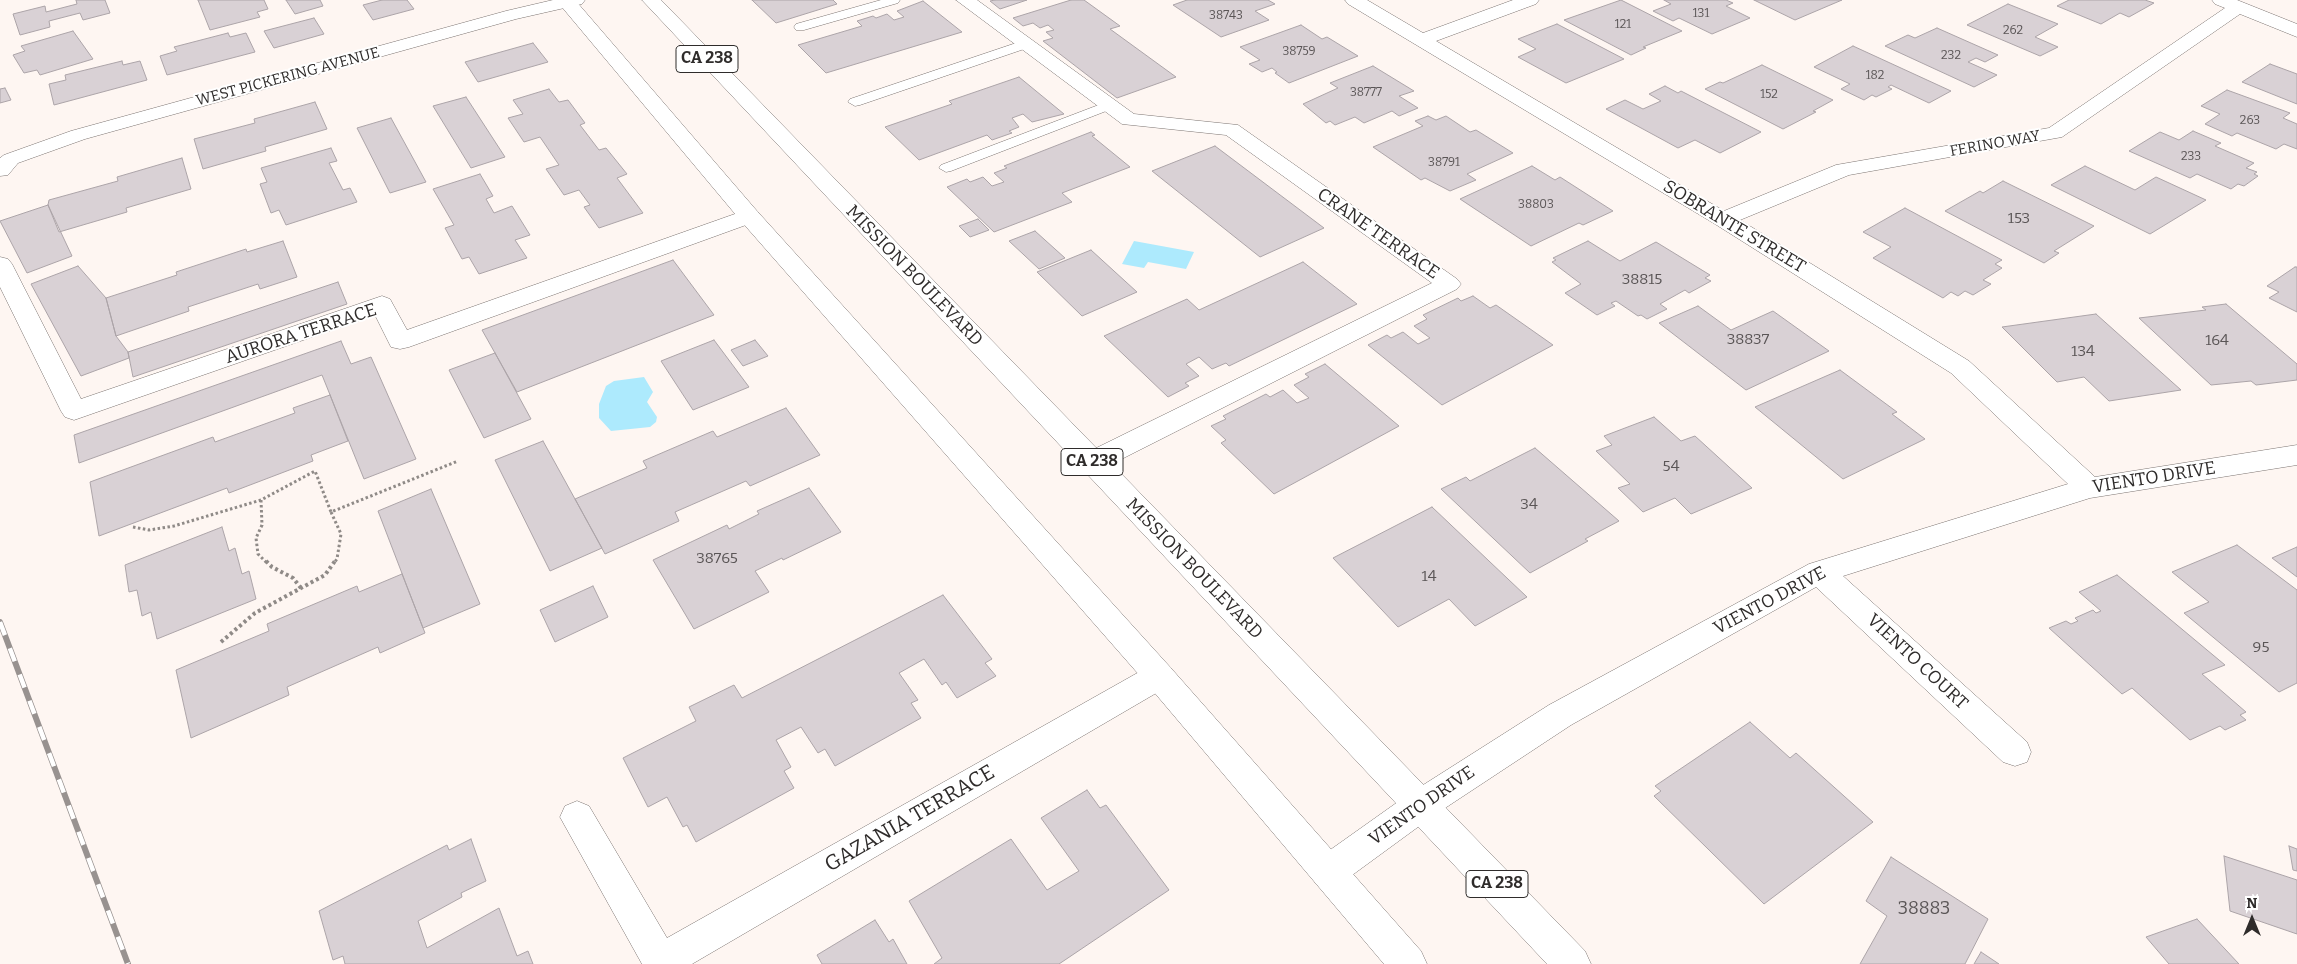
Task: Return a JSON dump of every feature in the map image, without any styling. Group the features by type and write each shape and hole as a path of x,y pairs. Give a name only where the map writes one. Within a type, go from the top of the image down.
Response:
{"street":[{"name":"MISSION BOULEVARD","path":"651,0 1572,964"},
{"name":"CRANE TERRACE","path":"965,0 1129,120 1231,129 1449,284 1092,462"},
{"name":"SOBRANTE STREET","path":"1354,0 1723,219 1960,367 2089,488"},
{"path":"1422,40 1530,0"},
{"path":"569,1 749,216 1159,676 1408,964"},
{"name":"WEST PICKERING AVENUE","path":"5,164 78,135 512,15 569,1"},
{"path":"2230,4 2297,31"},
{"name":"FERINO WAY","path":"1723,219 1844,170 2055,133 2230,4"},
{"name":"AURORA TERRACE","path":"0,264 74,411 382,304 400,340 749,216"},
{"name":"VIENTO DRIVE","path":"1328,872 1421,805 1560,714 1819,572 2089,488 2297,455"},
{"name":"VIENTO COURT","path":"1819,572 2015,752"},
{"name":"GAZANIA TERRACE","path":"577,817 661,963 1159,676"}],"lane":[{"path":"800,27 894,0"},
{"path":"855,102 1025,44"},
{"path":"946,168 1110,105"}],"path":[{"path":"331,512 458,461"},
{"path":"133,527 149,530 174,526 261,500 315,471 341,534 337,559 325,576 255,613 221,642"},
{"path":"261,500 262,525 256,538 258,554 272,568 293,578 301,588"}],"water":[{"path":"1134,241 1194,252 1186,269 1148,262 1144,268 1122,264"},
{"path":"644,377 653,392 647,402 657,417 656,422 650,427 611,431 599,418 599,404 606,386 614,381"}],"building":[{"path":"76,0 105,0 110,13 83,20 80,13 49,21 50,27 20,35 13,14 45,6 46,12 77,4"},
{"path":"198,0 264,0 268,9 257,12 260,17 210,30"},
{"path":"286,0 320,0 323,6 295,14"},
{"path":"382,0 407,0 414,9 373,20 363,5"},
{"path":"752,0 833,0 837,4 776,23"},
{"path":"1027,0 1000,9 990,1"},
{"path":"1071,0 1084,0 1120,26 1110,29 1176,77 1117,98 1043,41 1053,38 1046,32 1054,30 1048,25 1040,28 1033,23 1023,26 1013,18"},
{"path":"1187,0 1268,0 1275,4 1255,11 1269,20 1221,37 1173,5"},
{"path":"1621,0 1682,31 1643,47 1646,48 1631,55 1564,20"},
{"path":"1664,0 1726,0 1733,3 1726,6 1750,18 1712,34 1679,18 1673,21 1653,11 1671,4"},
{"path":"1754,0 1842,0 1795,20"},
{"path":"2069,0 2145,0 2154,3 2129,17 2120,13 2101,24 2057,6"},
{"path":"923,1 962,32 826,73 798,45 862,26 857,21 873,16 876,18 887,14 894,20 904,17 897,11"},
{"path":"2008,4 2058,24 2035,37 2058,47 2040,56 1967,25"},
{"path":"314,18 324,34 274,48 264,31"},
{"path":"1557,24 1624,59 1566,83 1518,57 1536,49 1518,39"},
{"path":"1301,25 1322,39 1327,37 1358,56 1289,83 1275,73 1277,72 1272,68 1262,72 1249,64 1260,60 1240,47"},
{"path":"1937,28 1998,55 1985,62 1976,58 1968,62 1997,75 1974,87 1885,46 1908,35 1915,38"},
{"path":"73,31 93,59 40,75 37,70 24,73 13,55 25,51 21,46"},
{"path":"228,33 230,37 246,33 255,52 167,75 160,56 177,51 174,47"},
{"path":"533,43 548,62 478,82 465,62"},
{"path":"1853,46 1951,91 1929,103 1891,85 1888,87 1892,89 1876,97 1872,95 1864,100 1841,89 1850,84 1814,67"},
{"path":"122,61 123,65 140,61 147,80 54,105 49,84 66,80 65,75"},
{"path":"2270,64 2297,74 2297,104 2242,82"},
{"path":"1762,65 1833,100 1813,111 1816,112 1783,129 1705,89"},
{"path":"1373,66 1414,91 1399,96 1418,108 1399,116 1392,111 1364,123 1355,117 1335,125 1330,121 1326,123 1303,104 1338,88 1330,83"},
{"path":"1019,77 1064,114 1032,122 1023,114 1012,118 1019,127 1009,131 1012,133 992,140 987,135 919,160 885,127 952,104 949,101"},
{"path":"1665,86 1678,93 1681,91 1761,132 1720,153 1695,140 1678,148 1606,109 1625,100 1643,109 1661,101 1649,94"},
{"path":"5,88 11,100 0,103 0,89"},
{"path":"549,89 559,102 568,100 585,123 580,125 599,150 606,148 627,174 617,178 643,213 599,228 584,207 590,205 579,190 564,195 546,169 559,165 540,137 524,142 508,118 523,114 513,100"},
{"path":"2227,90 2290,113 2283,118 2297,124 2297,149 2284,144 2276,149 2237,133 2232,136 2205,124 2220,114 2201,106"},
{"path":"466,97 505,157 471,168 433,106"},
{"path":"315,102 327,129 265,147 266,151 203,169 194,139 255,123 254,119"},
{"path":"1428,116 1436,120 1446,116 1470,132 1476,130 1513,153 1467,174 1476,180 1450,191 1425,178 1421,180 1373,147 1423,126 1415,121"},
{"path":"391,118 426,182 390,193 357,128"},
{"path":"2193,131 2221,143 2215,146 2254,163 2246,168 2257,172 2254,174 2258,176 2244,186 2238,184 2231,189 2197,174 2190,178 2129,151 2160,132 2179,140"},
{"path":"1091,132 1095,135 1092,136 1130,167 1062,193 1072,202 994,232 947,187 967,179 970,182 983,177 992,186 1004,182 994,173 1007,168 1004,166"},
{"path":"1215,146 1324,228 1260,257 1152,171"},
{"path":"331,148 337,161 329,163 343,190 350,188 357,202 286,225 279,210 271,213 260,184 267,182 261,168"},
{"path":"182,158 191,189 126,208 127,212 59,232 48,205 49,200 118,181 117,177"},
{"path":"1532,166 1555,180 1560,177 1613,211 1583,225 1579,223 1531,246 1460,199"},
{"path":"2085,166 2135,190 2156,177 2206,200 2150,234 2051,185"},
{"path":"480,174 493,196 486,199 494,213 512,206 530,235 515,240 527,258 479,274 469,257 462,259 445,228 454,225 433,189"},
{"path":"2003,181 2094,226 2054,251 2059,253 2044,263 1945,211 1980,191 1983,193"},
{"path":"48,205 72,256 27,273 0,221"},
{"path":"1905,208 2002,260 1995,264 2002,268 1983,280 1991,284 1973,295 1965,291 1958,296 1951,292 1943,298 1873,258 1891,247 1863,232"},
{"path":"978,219 989,230 970,237 959,226"},
{"path":"1035,231 1065,258 1039,269 1009,241"},
{"path":"283,241 297,277 260,289 258,284 188,307 189,311 116,336 106,298 177,275 176,272 246,249 247,252"},
{"path":"1588,241 1620,261 1656,242 1710,275 1705,278 1711,281 1689,293 1685,290 1660,304 1667,309 1647,319 1641,315 1638,316 1616,301 1611,303 1615,306 1597,315 1565,293 1581,284 1552,262 1556,260 1553,258"},
{"path":"1091,250 1137,292 1082,316 1037,272"},
{"path":"673,260 714,315 517,392 482,330"},
{"path":"1303,262 1357,304 1229,366 1226,363 1212,369 1199,357 1186,364 1199,376 1185,383 1189,386 1168,397 1104,336 1187,299 1199,310"},
{"path":"78,266 106,298 116,336 128,352 129,358 81,376 31,284"},
{"path":"2297,267 2297,312 2269,298 2279,292 2267,286"},
{"path":"338,282 347,304 133,377 128,352"},
{"path":"1473,296 1490,308 1496,305 1553,345 1442,405 1368,345 1387,335 1391,338 1403,332 1418,344 1430,338 1414,326 1427,319 1423,315 1458,298 1461,301"},
{"path":"2226,304 2297,364 2297,380 2256,385 2251,381 2211,385 2139,318 2206,310 2202,307"},
{"path":"1698,306 1731,330 1773,311 1829,351 1746,390 1659,323"},
{"path":"2096,314 2181,390 2109,401 2084,377 2057,382 2002,327"},
{"path":"714,340 749,387 693,410 661,361"},
{"path":"755,340 768,356 743,366 731,350"},
{"path":"341,341 351,364 371,357 416,459 364,479 322,375 79,463 74,435"},
{"path":"495,353 531,419 484,438 449,370"},
{"path":"1325,364 1399,426 1274,494 1221,443 1226,440 1211,426 1226,419 1223,416 1266,394 1270,397 1283,390 1297,403 1309,398 1294,385 1309,377 1305,374"},
{"path":"1840,370 1897,412 1892,414 1925,439 1843,479 1755,407"},
{"path":"330,395 348,441 311,455 313,461 229,493 227,488 99,536 90,482 213,437 215,442 295,413 293,408"},
{"path":"786,408 820,455 750,486 746,481 675,512 679,521 605,554 575,499 647,468 643,461 713,431 717,437"},
{"path":"1654,417 1681,441 1695,436 1752,488 1691,514 1675,498 1643,512 1618,488 1630,484 1596,451 1612,445 1604,436"},
{"path":"543,441 602,548 550,571 495,460"},
{"path":"1535,448 1619,521 1585,539 1588,541 1530,573 1441,489 1466,477 1470,481"},
{"path":"809,488 841,532 783,560 782,558 755,571 769,592 694,629 653,560 727,525 729,529 759,514 757,511"},
{"path":"431,489 480,604 423,628 378,511"},
{"path":"1432,507 1527,597 1475,626 1449,599 1398,627 1333,558"},
{"path":"222,527 229,551 235,548 242,574 249,571 256,599 157,639 151,612 142,616 137,590 129,592 125,565"},
{"path":"2237,545 2297,590 2297,683 2279,692 2184,613 2209,602 2172,572"},
{"path":"2297,547 2297,577 2272,558"},
{"path":"402,574 425,633 380,653 378,647 287,687 289,695 191,738 176,670 269,631 267,624 357,586 359,592"},
{"path":"2117,575 2225,665 2202,674 2246,712 2240,715 2246,720 2225,730 2220,726 2190,740 2132,688 2122,694 2049,628 2066,621 2071,624 2078,621 2075,618 2093,610 2096,613 2101,611 2079,592"},
{"path":"593,586 608,617 555,642 540,610"},
{"path":"943,595 992,659 985,663 996,676 957,698 946,682 942,685 924,659 899,673 918,700 911,703 921,718 835,766 825,749 818,753 801,727 776,740 791,767 784,771 794,788 696,842 687,825 683,827 667,797 648,807 623,758 696,721 689,707 734,685 742,698"},
{"path":"1750,722 1790,758 1796,753 1873,822 1764,904 1654,796 1661,791 1655,786"},
{"path":"1087,790 1100,808 1106,805 1169,890 1059,964 934,964 942,958 909,901 1011,839 1047,890 1079,871 1041,818"},
{"path":"471,839 486,881 461,893 462,897 418,921 427,948 499,908 517,956 528,951 533,964 345,964 343,956 333,960 319,911 447,845 449,850"},
{"path":"2289,846 2297,849 2297,871 2293,870"},
{"path":"2224,856 2297,880 2297,934 2230,911"},
{"path":"1891,857 1988,919 1965,964 1860,964 1887,916 1866,901"},
{"path":"2197,919 2239,964 2169,964 2146,937"},
{"path":"875,920 889,942 893,939 907,964 822,964 817,955"},
{"path":"1981,952 1999,964 1974,964"}],"railway":[{"path":"0,622 128,964"}]}
